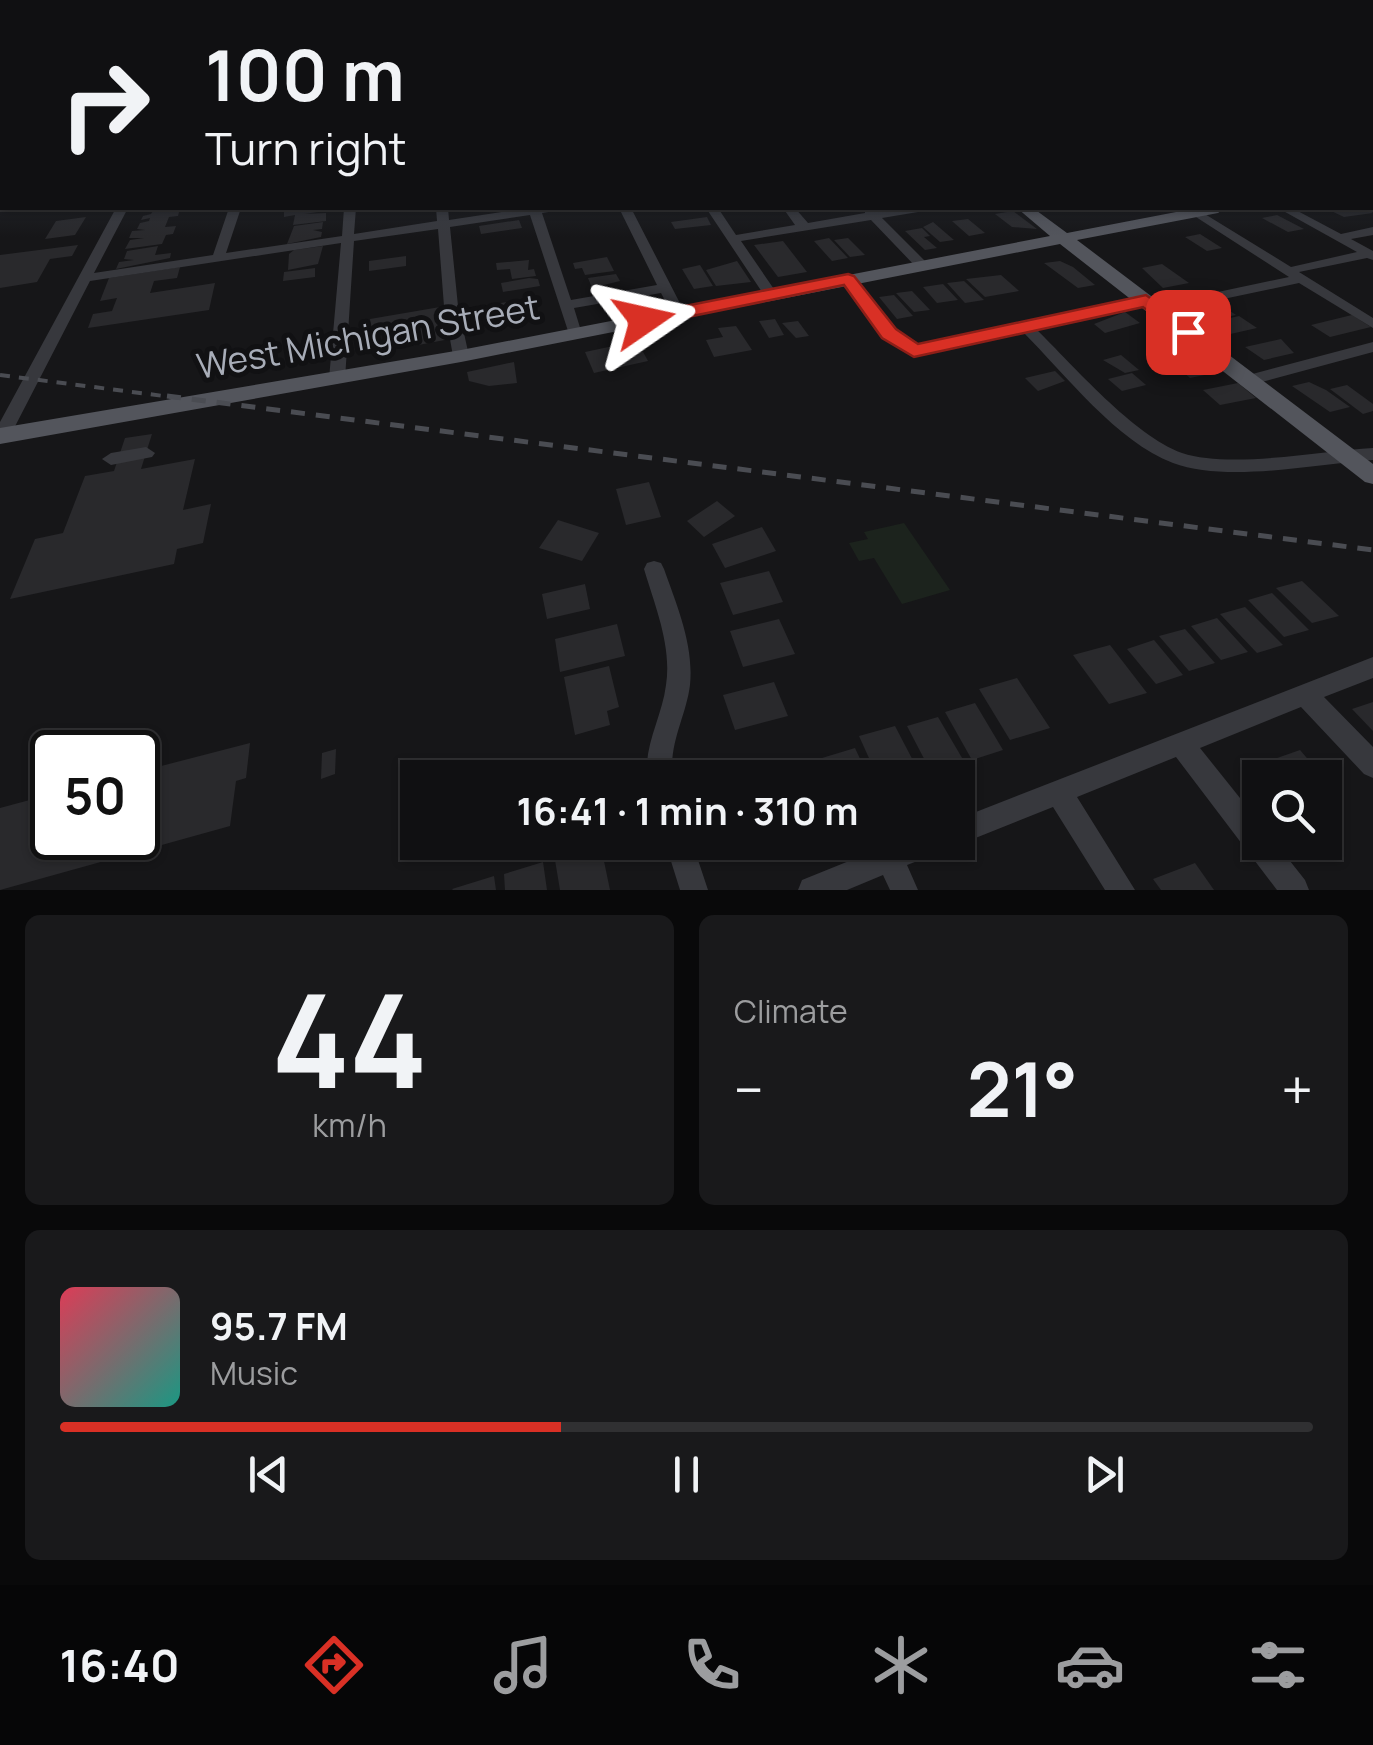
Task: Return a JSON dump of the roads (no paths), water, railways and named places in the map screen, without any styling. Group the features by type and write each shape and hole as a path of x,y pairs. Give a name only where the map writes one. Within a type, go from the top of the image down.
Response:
{"main road":[{"path":"1027,210 1373,476"},
{"name":"West Michigan Street","path":"0,437 461,356 1192,210"}],"street":[{"path":"0,437 121,210"},
{"path":"218,258 233,210"},
{"path":"337,378 350,210"},
{"path":"442,210 451,306 461,356"},
{"path":"85,278 528,210"},
{"path":"534,210 575,334"},
{"path":"625,210 678,313"},
{"path":"713,210 771,295"},
{"path":"790,210 803,224 799,228"},
{"path":"1192,210 1373,324"},
{"path":"1288,210 1371,255"},
{"path":"733,239 869,211 922,266"},
{"path":"1339,238 1373,231"},
{"path":"848,279 889,334 914,351 1151,305 1371,255"},
{"path":"566,305 664,288"},
{"path":"1028,328 1148,441 1180,458 1206,462 1373,454"},
{"path":"1250,380 1373,347"},
{"path":"111,459 146,453"},
{"path":"654,570 679,652 676,694 657,760"},
{"path":"975,825 1373,667"},
{"path":"1307,696 1373,765"},
{"path":"1181,743 1296,890"},
{"path":"1058,792 1121,890"},
{"path":"684,860 694,890"},
{"path":"812,890 887,860"},
{"path":"890,860 904,890"}],"railway":[{"path":"0,375 187,399"},
{"path":"167,396 1373,550"}]}
